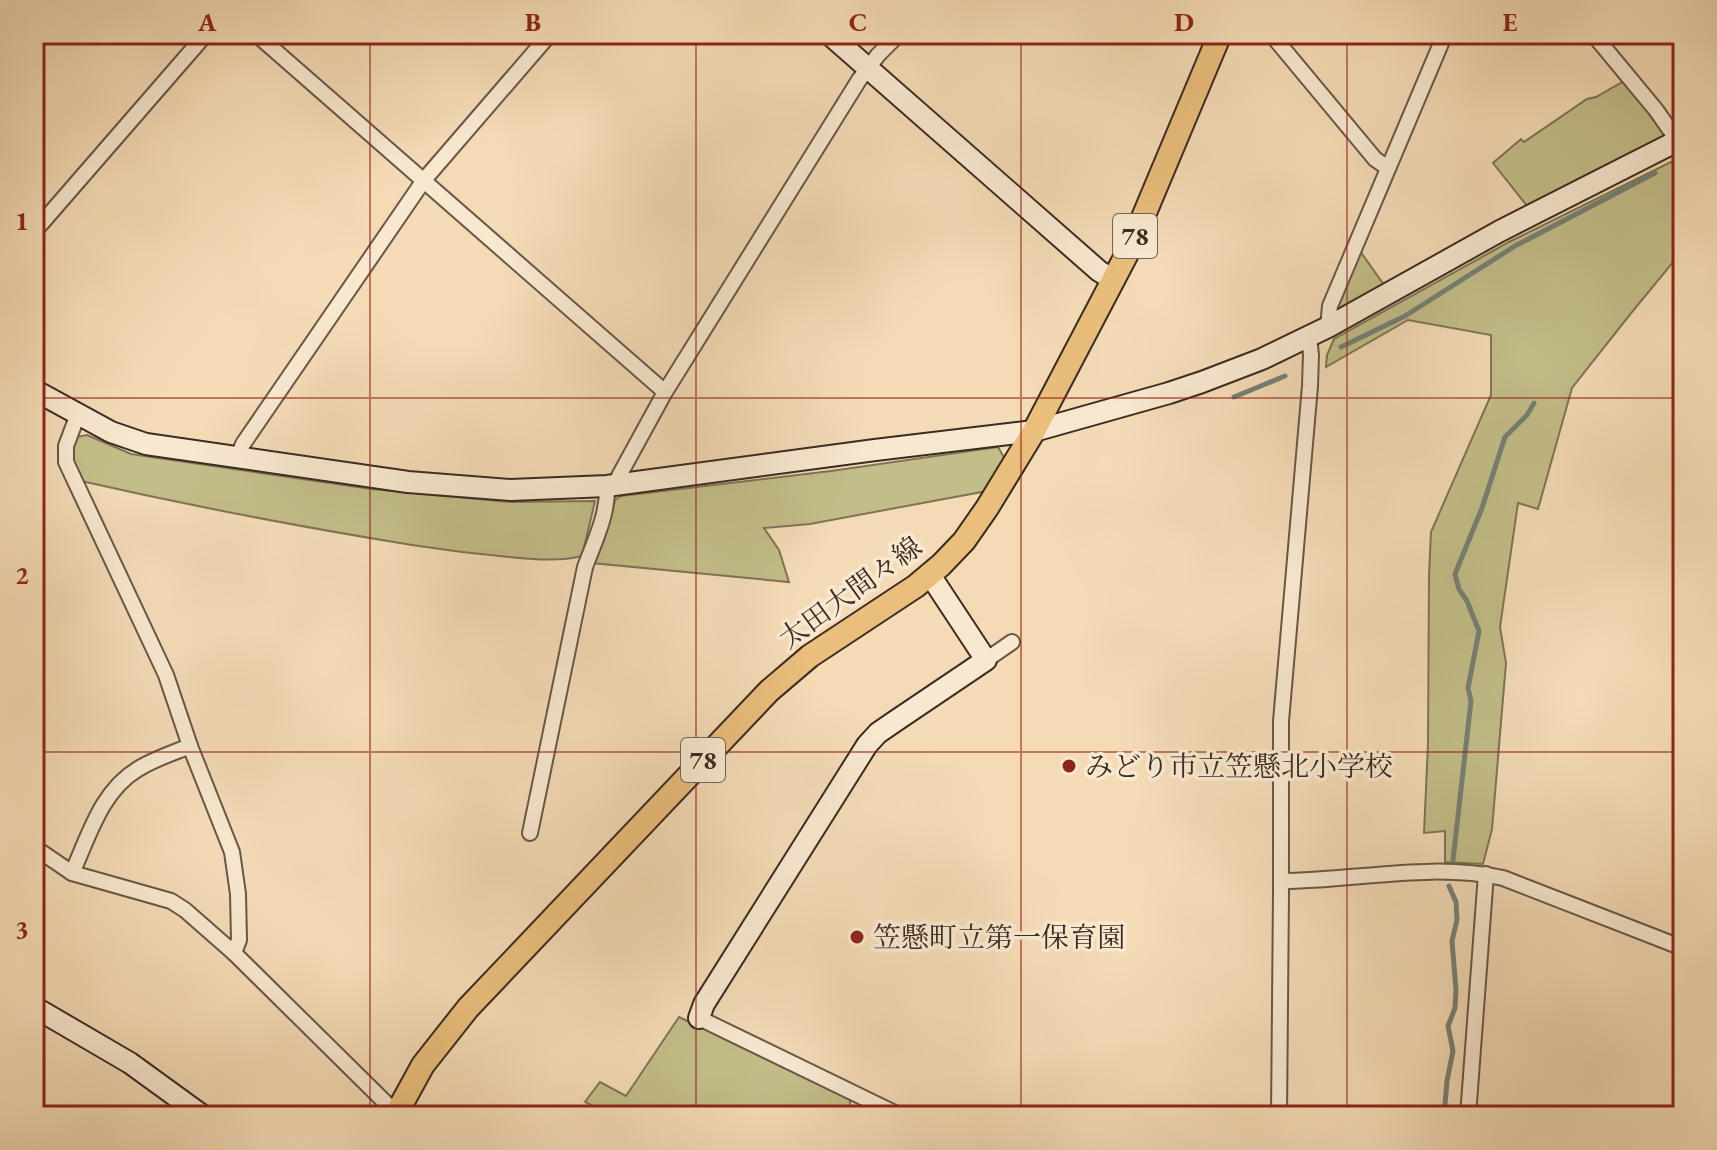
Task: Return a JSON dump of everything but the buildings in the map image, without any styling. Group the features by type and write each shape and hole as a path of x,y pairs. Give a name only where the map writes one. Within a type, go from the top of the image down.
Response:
{"main road":[{"name":"太田大間々線","path":"395,1114 423,1065 468,1008 769,691 810,656 930,575 975,527 1034,431 1131,246 1220,34"}],"street":[{"path":"34,232 206,34"},
{"path":"256,34 665,392"},
{"path":"238,457 243,444 424,180 550,34"},
{"path":"829,34 1088,261 1114,280"},
{"path":"530,833 585,567 598,537 612,484 665,392 859,80 899,34"},
{"path":"1271,34 1375,159 1388,168"},
{"path":"1328,327 1330,306 1445,34"},
{"path":"34,390 111,432 146,444 408,482 511,490 612,484 1034,431 1202,382 1262,359 1328,327 1500,231 1680,139 1593,34"},
{"path":"1279,1116 1282,699 1310,386 1309,337"},
{"path":"78,414 66,446 66,462 166,675 232,852 238,894 239,940 234,953"},
{"path":"930,575 986,660"},
{"path":"901,1116 699,1018 704,1004 867,745 878,733 1012,642"},
{"path":"72,873 109,794 140,767 190,746"},
{"path":"34,847 72,873 171,901 185,910 234,953 395,1114"},
{"path":"1281,881 1432,871 1486,874 1683,948"},
{"path":"1468,1116 1486,874"},
{"path":"34,1007 130,1063 203,1116"}],"shaded area":[{"path":"1624,81 1665,131 1662,140 1527,206 1493,163 1521,139 1524,142 1587,99"},
{"path":"1683,156 1683,250 1572,388 1538,509 1518,503 1500,627 1506,663 1492,829 1483,864 1445,862 1445,831 1424,833 1431,532 1491,395 1491,335 1408,320 1326,367 1327,355 1334,339 1509,242"},
{"path":"1360,251 1384,285 1339,309 1338,304"},
{"path":"87,435 131,454 371,489 510,502 595,501 582,556 536,559 448,550 287,523 81,481 74,464 73,450 76,437"},
{"path":"998,447 1006,461 987,491 810,524 764,528 779,550 789,582 592,563 596,550 604,541 615,500 621,496"},
{"path":"679,1017 850,1099 844,1116 613,1116 585,1102 600,1082 626,1096"}],"waterway":[{"path":"1341,347 1405,316 1515,246 1655,173"},
{"path":"1234,397 1285,376"},
{"path":"1453,860 1471,701 1468,688 1479,631 1455,574 1482,508 1505,437 1527,415 1534,403"},
{"path":"1444,1116 1453,1051 1448,1026 1455,1008 1456,990 1452,941 1457,920 1456,902 1449,886"}],"place":[{"name":"みどり市立笠懸北小学校","path":"1069,766"},
{"name":"笠懸町立第一保育園","path":"857,937"}]}
